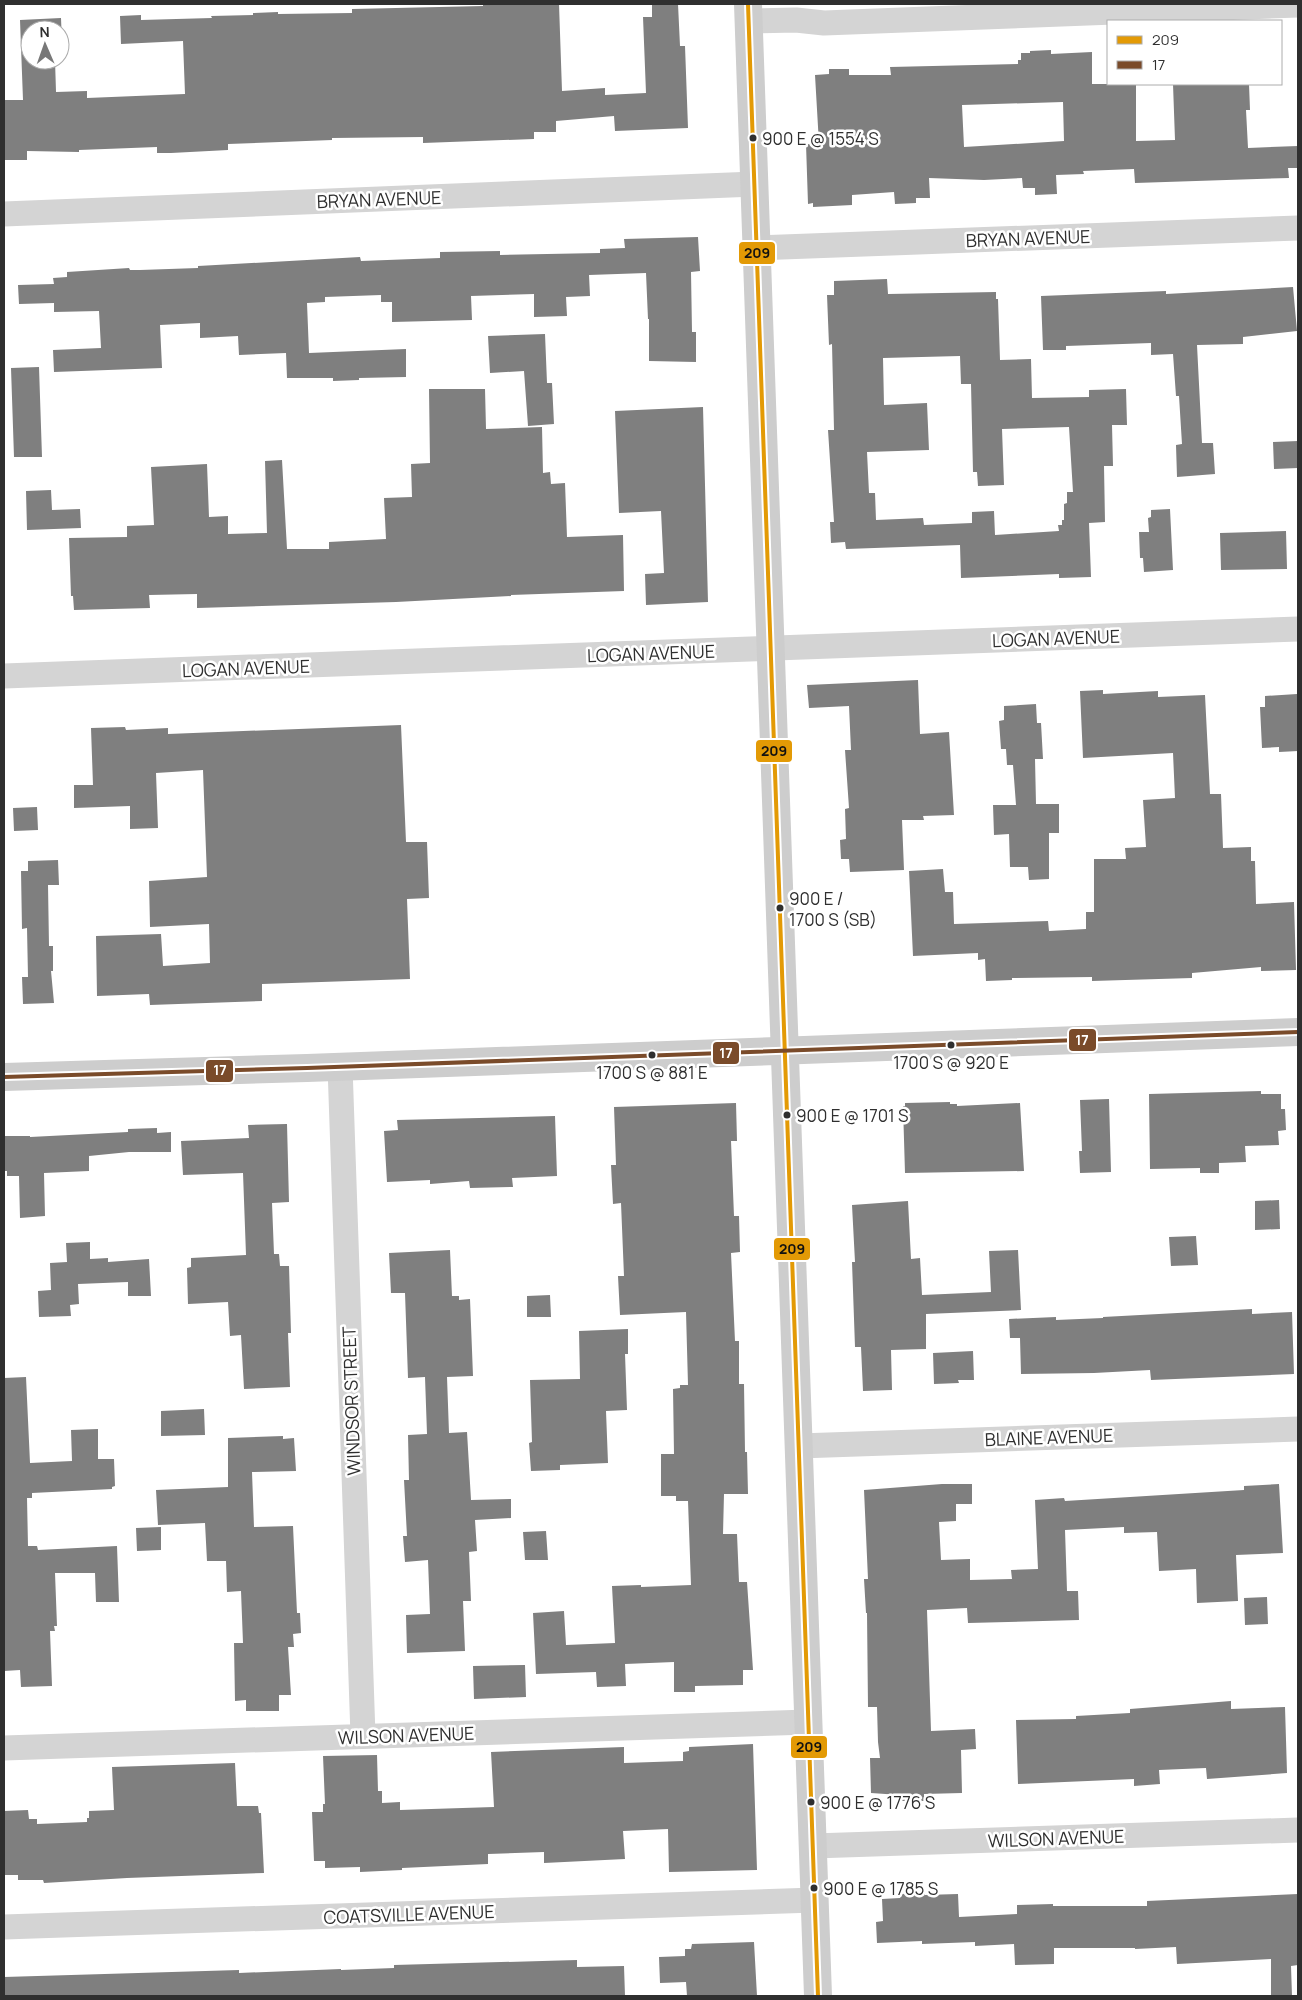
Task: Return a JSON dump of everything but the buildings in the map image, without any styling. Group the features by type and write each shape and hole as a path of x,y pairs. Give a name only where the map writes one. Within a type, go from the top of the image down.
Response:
{"street":[{"path":"818,1996 749,13 824,23 1198,6 1298,6"},
{"name":"BRYAN AVENUE","path":"4,214 755,184"},
{"name":"BRYAN AVENUE","path":"757,248 1298,228"},
{"name":"LOGAN AVENUE","path":"4,676 1298,629"},
{"path":"4,1077 1298,1032"},
{"name":"WINDSOR STREET","path":"340,1066 363,1736"},
{"name":"BLAINE AVENUE","path":"799,1446 1298,1429"},
{"name":"WILSON AVENUE","path":"4,1748 808,1722"},
{"name":"WILSON AVENUE","path":"813,1846 1298,1830"},
{"name":"COATSVILLE AVENUE","path":"4,1927 815,1900"}],"transit line":[{"name":"209","path":"748,4 818,1996"},
{"name":"17","path":"4,1077 307,1068 1298,1032"}],"place":[{"name":"900 E @ 1554 S","path":"753,138"},
{"name":"900 E / 1700 S (SB)","path":"780,908"},
{"name":"1700 S @ 920 E","path":"951,1045"},
{"name":"1700 S @ 881 E","path":"652,1055"},
{"name":"900 E @ 1701 S","path":"787,1115"},
{"name":"900 E @ 1776 S","path":"811,1802"},
{"name":"900 E @ 1785 S","path":"814,1888"}]}
